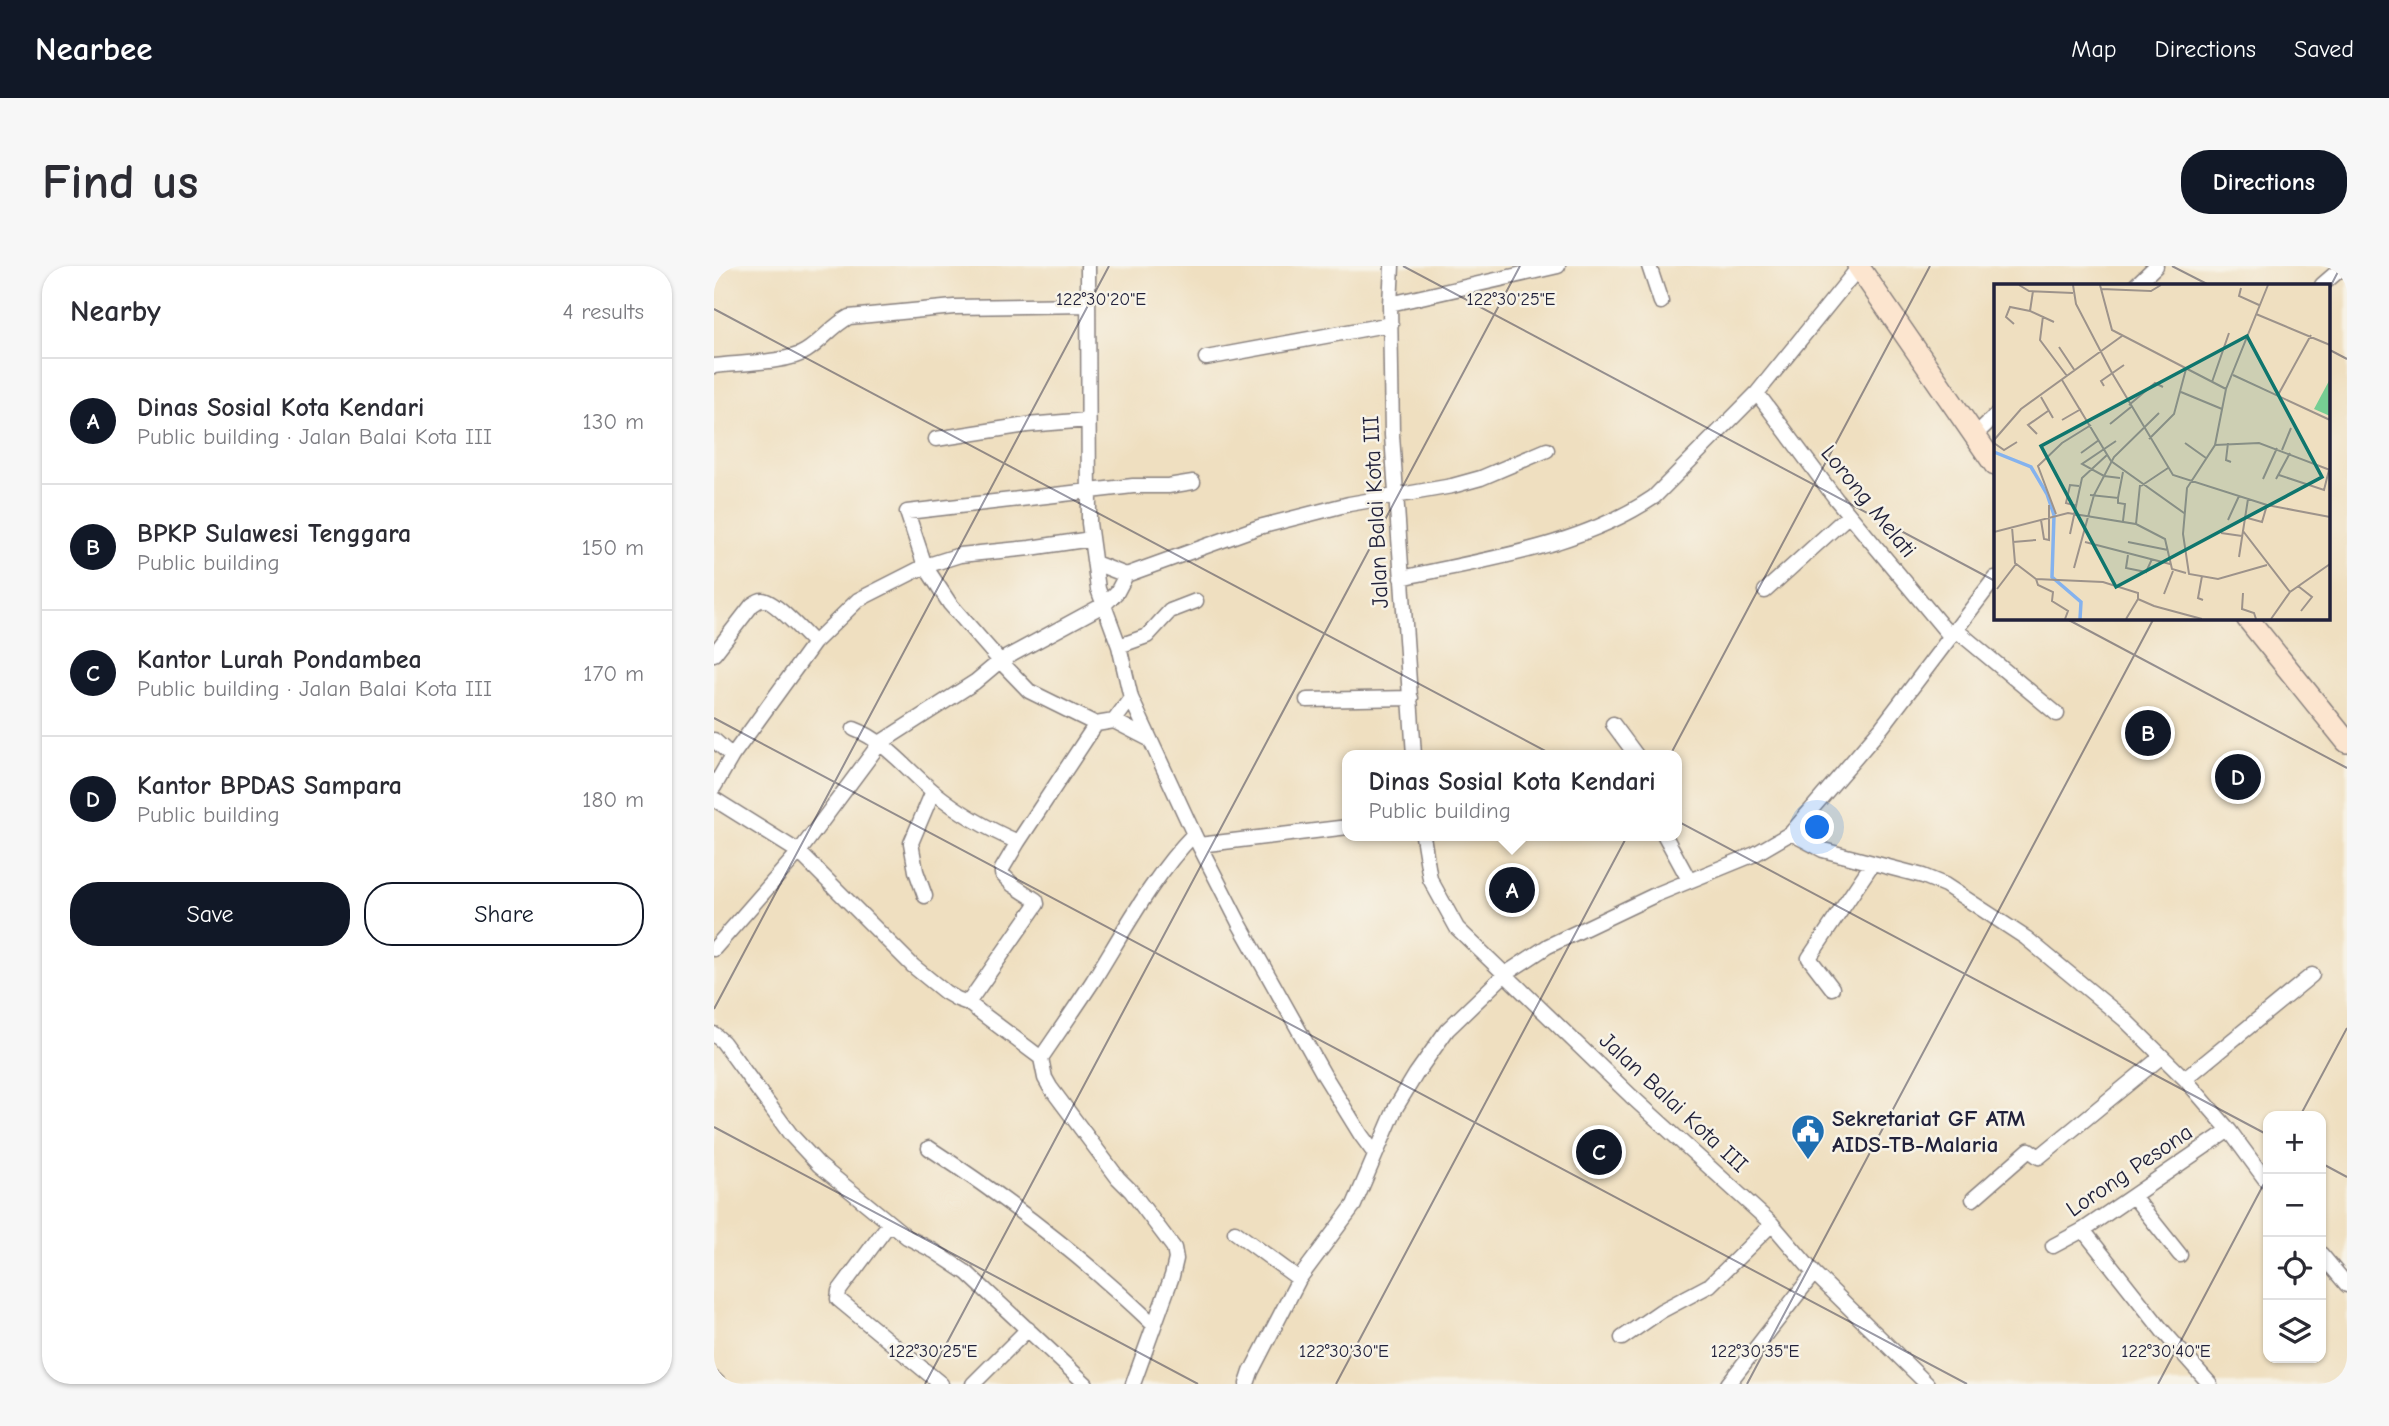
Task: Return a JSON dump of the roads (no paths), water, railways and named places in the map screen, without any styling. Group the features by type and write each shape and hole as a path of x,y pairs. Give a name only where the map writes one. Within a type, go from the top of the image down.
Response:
{"street":[{"path":"1088,266 1089,523 1098,589 1119,646 1132,698 1197,839 1324,1075 1375,1154"},
{"name":"Jalan Balai Kota III","path":"1392,266 1392,436 1414,750"},
{"path":"1390,304 1558,266"},
{"path":"1649,266 1661,302"},
{"path":"2137,284 2156,266"},
{"path":"2323,284 2344,266"},
{"path":"1401,578 1528,550 1560,540 1628,513 1654,496 1757,393 1858,267 1994,464"},
{"path":"714,366 798,355 835,325 849,317 866,314 954,307 1088,304"},
{"path":"1206,358 1391,324"},
{"name":"Lorong Melati","path":"1757,393 1849,515 1953,632 2057,714"},
{"path":"1975,435 1994,417"},
{"path":"936,439 1027,425 1088,420"},
{"path":"1095,563 1126,575 1259,527 1349,504 1432,491 1481,478 1547,450"},
{"path":"1149,739 1114,721 1096,724 1029,691 950,604 925,566 907,512 1194,482"},
{"path":"1765,591 1849,515"},
{"path":"714,787 732,756 814,643 858,600 925,566 960,555 1091,539"},
{"path":"714,949 799,852 880,743 967,688 1000,662 1105,604 1117,592 1126,575"},
{"path":"1247,1384 1299,1279 1354,1205 1396,1107 1447,1030 1505,974 1548,946 1689,880 1755,854 1791,833 1882,727 1994,579"},
{"path":"714,654 752,605 760,600 776,607 814,643"},
{"path":"1119,646 1147,636 1170,611 1196,601"},
{"path":"2248,620 2345,735"},
{"path":"1114,721 1132,698"},
{"path":"1307,700 1411,698"},
{"path":"968,1003 1037,904 1036,900 1002,874 1002,869 1096,724"},
{"path":"1613,724 1632,750"},
{"path":"853,729 880,743 933,792 963,815 1018,842"},
{"path":"714,740 732,756"},
{"path":"925,896 916,872 911,843 933,792"},
{"path":"714,799 799,852 913,966 945,992 968,1003 1041,1058 1045,1078 1050,1087 1174,1248 1176,1259 1172,1276 1133,1384"},
{"path":"1041,1058 1129,920 1176,853 1197,839 1342,827"},
{"path":"1791,833 1823,850 1923,876 1945,885 1984,908 2063,966 2124,1019 2185,1079 2229,1130 2263,1176"},
{"name":"Jalan Balai Kota III","path":"1424,841 1430,879 1457,928 1631,1096 1772,1224 1814,1273 1927,1384"},
{"path":"1668,841 1689,880"},
{"path":"1832,988 1809,958 1872,864"},
{"path":"2185,1079 2312,975"},
{"path":"714,1034 819,1166 889,1224 967,1273 1086,1384"},
{"path":"1973,1199 2029,1150 2039,1157 2161,1057"},
{"name":"Lorong Pesona","path":"2053,1246 2082,1230 2229,1130"},
{"path":"929,1148 968,1173 1087,1263 1154,1325"},
{"path":"2133,1196 2180,1255"},
{"path":"889,1224 839,1291 838,1299 941,1384"},
{"path":"1622,1338 1661,1311 1710,1285 1772,1224"},
{"path":"2082,1230 2162,1330 2210,1384"},
{"path":"1235,1232 1299,1279"},
{"path":"2326,1260 2347,1285"},
{"path":"1735,1381 1814,1273"},
{"path":"973,1384 1028,1329"},
{"path":"1904,1384 1914,1372"},
{"path":"714,1379 719,1384"}],"place":[{"name":"BPKP Sulawesi Tenggara","path":"2148,733"},
{"name":"Kantor BPDAS Sampara","path":"2238,777"},
{"name":"Dinas Sosial Kota Kendari","path":"1512,890"},
{"name":"Kantor Lurah Pondambea","path":"1599,1152"},
{"name":"Sekretariat GF ATM AIDS-TB-Malaria","path":"1808,1161"}]}
